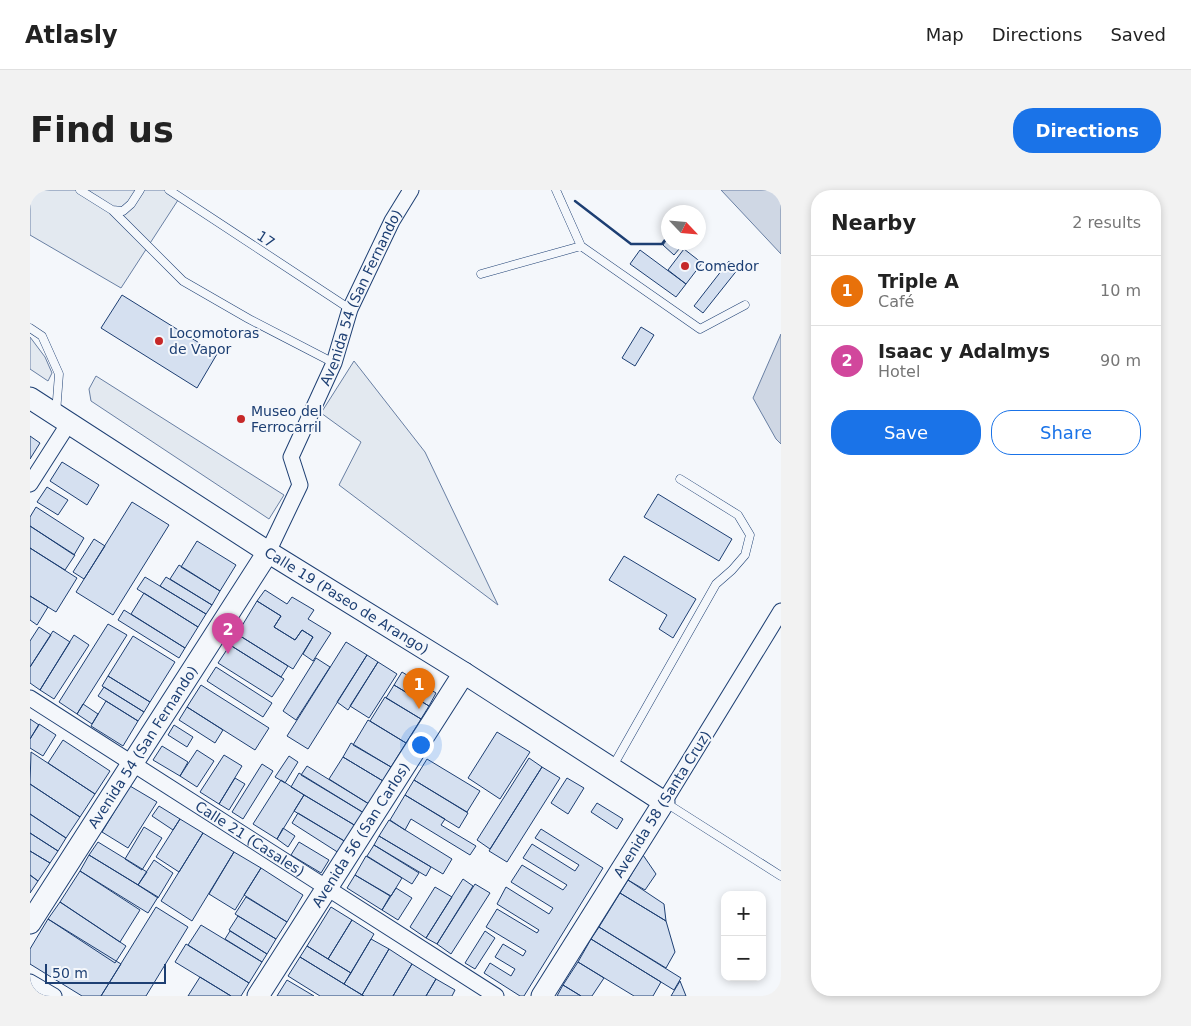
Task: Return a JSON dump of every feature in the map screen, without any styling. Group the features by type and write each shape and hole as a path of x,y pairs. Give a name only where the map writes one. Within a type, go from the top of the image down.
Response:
{"main road":[{"name":"Calle 19 (Paseo de Arango)","path":"30,398 268,552 464,673 664,802"},
{"name":"Avenida 54 (San Fernando)","path":"30,923 268,552"},
{"name":"Avenida 56 (San Carlos)","path":"258,996 464,673"},
{"name":"Avenida 58 (Santa Cruz)","path":"542,996 664,802"}],"street":[{"name":"Avenida 54 (San Fernando)","path":"268,552 300,485 290,457 334,363 350,309 392,221 411,190"},
{"path":"30,484 62,419"},
{"name":"Avenida 58 (Santa Cruz)","path":"664,802 781,610"},
{"name":"Calle 21 (Casales)","path":"30,698 496,996"},
{"path":"30,982 54,996"}],"lane":[{"path":"80,190 112,210 183,281 249,319 334,363"},
{"path":"112,210 122,211 131,204 140,190"},
{"name":"17","path":"169,190 350,309"},
{"path":"556,190 581,246 700,329 745,305"},
{"path":"482,274 581,246"},
{"path":"30,328 42,336 59,374 62,419"},
{"path":"612,768 716,584 745,555 750,535 738,515 680,479"},
{"path":"664,802 781,876"}],"shaded area":[{"path":"30,190 169,190 180,197 121,288 30,235"},
{"path":"721,190 781,190 781,254"},
{"path":"781,334 781,444 776,439 753,398"},
{"path":"30,337 45,357 52,373 48,381 30,369"},
{"path":"354,361 425,452 498,605 339,485 361,442 321,413"},
{"path":"96,376 284,495 269,519 91,401 89,389"}],"building":[{"path":"640,250 686,284 676,297 630,264"},
{"path":"668,250 678,250 674,255"},
{"name":"Comedor","path":"683,250 702,263 686,284 668,270"},
{"path":"729,261 738,269 703,313 694,306"},
{"name":"Locomotoras de Vapor","path":"122,295 217,354 197,388 101,328"},
{"path":"641,327 654,335 635,366 622,358"},
{"path":"30,436 40,443 30,459"},
{"path":"62,462 99,485 87,505 50,481"},
{"path":"47,487 68,500 58,515 37,502"},
{"path":"658,494 732,539 719,561 644,517"},
{"path":"132,502 169,525 113,615 76,592"},
{"path":"36,507 84,538 74,555 30,526 30,517"},
{"path":"30,526 75,555 65,570 30,548"},
{"path":"94,539 105,546 84,579 73,572"},
{"path":"197,541 236,565 220,591 181,567"},
{"path":"30,548 77,578 56,612 30,596"},
{"path":"624,556 696,599 673,638 659,629 667,615 609,580"},
{"path":"179,565 220,591 212,605 170,579"},
{"path":"145,577 206,614 198,627 137,589"},
{"path":"166,577 212,605 206,614 160,586"},
{"path":"265,590 287,604 292,597 314,610 308,619 331,633 313,661 303,654 313,637 302,630 295,640 274,627 281,616 257,601"},
{"path":"144,593 198,627 185,648 131,614"},
{"path":"30,596 48,607 37,625 30,620"},
{"path":"257,601 281,616 274,627 295,640 302,630 313,637 293,669 237,634"},
{"path":"124,610 185,648 179,658 118,620"},
{"path":"108,624 127,635 77,714 59,702"},
{"path":"39,627 51,635 30,667 30,641"},
{"path":"53,631 70,642 40,690 30,683 30,667"},
{"path":"237,634 288,666 281,677 230,645"},
{"path":"74,635 89,645 54,699 40,690"},
{"path":"133,636 175,662 150,702 108,676"},
{"path":"346,642 367,655 308,749 287,736"},
{"path":"230,645 284,679 272,697 218,663"},
{"path":"367,655 378,662 348,710 337,702"},
{"path":"316,658 330,667 296,720 283,711"},
{"path":"378,662 397,674 369,718 350,706"},
{"path":"216,667 272,703 263,717 207,681"},
{"path":"402,672 436,693 429,706 394,685"},
{"path":"108,676 150,702 144,712 102,686"},
{"path":"201,685 269,728 255,750 187,707"},
{"path":"394,685 429,706 421,719 386,698"},
{"path":"104,687 144,712 138,721 98,696"},
{"path":"385,697 421,719 406,743 370,721"},
{"path":"106,701 138,721 123,746 91,726"},
{"path":"83,704 98,714 92,724 77,714"},
{"path":"187,707 223,730 215,743 179,720"},
{"path":"30,719 39,725 30,739"},
{"path":"368,720 406,743 391,767 353,745"},
{"path":"39,724 56,735 43,756 30,748 30,739"},
{"path":"174,725 193,737 187,747 168,735"},
{"path":"497,732 530,752 500,799 468,778"},
{"path":"63,740 110,771 95,794 48,763"},
{"path":"351,743 391,767 383,781 343,757"},
{"path":"162,746 188,762 180,776 153,760"},
{"path":"197,750 214,761 197,787 180,776"},
{"path":"31,752 95,794 80,817 30,784"},
{"path":"224,755 242,766 219,804 200,792"},
{"path":"289,756 298,762 285,783 275,777"},
{"path":"343,757 383,781 369,804 329,779"},
{"path":"529,758 542,767 490,849 477,840"},
{"path":"427,759 480,791 467,812 414,780"},
{"path":"262,764 273,771 243,819 232,812"},
{"path":"307,766 369,804 364,813 301,775"},
{"path":"542,767 560,778 507,862 489,851"},
{"path":"299,773 364,813 356,826 291,787"},
{"path":"235,778 245,784 229,810 219,804"},
{"path":"567,778 584,788 568,814 551,803"},
{"path":"281,780 304,795 277,839 253,824"},
{"path":"414,780 468,813 459,828 405,795"},
{"path":"30,784 80,817 66,838 30,814"},
{"path":"130,786 157,802 128,848 102,832"},
{"path":"304,795 356,826 346,842 294,811"},
{"path":"405,795 445,819 441,825 476,846 470,855 411,819 405,830 390,820"},
{"path":"597,803 623,819 617,829 591,812"},
{"path":"159,806 180,819 173,830 152,816"},
{"path":"298,813 346,842 339,853 292,823"},
{"path":"30,814 66,838 58,851 30,833"},
{"path":"180,819 203,833 179,872 156,857"},
{"path":"389,820 452,859 443,874 379,836"},
{"path":"144,827 162,838 142,870 125,859"},
{"path":"283,828 295,836 288,847 277,839"},
{"path":"541,829 603,868 524,996 520,996 484,973 490,963 511,976 515,969 495,957 503,944 523,956 526,951 486,927 497,909 537,933 539,930 497,904 506,887 549,914 553,908 511,882 522,865 563,890 567,885 523,858 532,844 575,871 579,865 535,838"},
{"path":"30,833 58,851 50,863 30,851"},
{"path":"203,833 234,852 192,921 161,901"},
{"path":"379,836 431,867 426,876 374,845"},
{"path":"98,842 147,872 138,885 89,855"},
{"path":"299,842 329,860 321,873 291,855"},
{"path":"374,845 419,873 412,884 367,856"},
{"path":"30,851 50,863 38,881 30,875"},
{"path":"234,852 261,868 235,910 209,894"},
{"path":"89,855 158,897 148,913 80,871"},
{"path":"643,855 656,874 645,890 628,880"},
{"path":"366,856 402,878 391,896 355,875"},
{"path":"154,860 173,873 158,898 138,885"},
{"path":"261,868 303,895 287,922 244,895"},
{"path":"80,871 140,910 120,942 60,902"},
{"path":"30,875 38,881 30,893"},
{"path":"355,875 390,896 382,910 347,888"},
{"path":"463,879 473,886 437,944 426,938"},
{"path":"628,880 664,904 666,921 620,893"},
{"path":"475,884 490,893 451,954 437,944"},
{"path":"435,887 452,897 426,938 410,927"},
{"path":"396,888 412,898 398,920 382,910"},
{"path":"620,893 666,921 675,952 666,968 599,927"},
{"path":"246,897 287,922 276,939 235,914"},
{"path":"60,902 126,946 115,963 48,919"},
{"path":"156,907 188,927 146,996 101,996"},
{"path":"331,907 352,920 328,959 307,946"},
{"path":"238,916 276,939 267,954 229,930"},
{"path":"48,919 121,964 101,996 82,996 30,964 30,949"},
{"path":"352,920 374,934 351,973 328,959"},
{"path":"201,925 262,962 249,983 188,945"},
{"path":"599,927 681,978 674,990 591,939"},
{"path":"230,931 267,954 262,962 225,939"},
{"path":"485,931 495,938 475,969 465,963"},
{"path":"371,939 389,949 362,995 344,984"},
{"path":"591,939 661,982 653,996 634,996 578,962"},
{"path":"186,944 249,983 241,996 231,996 175,962"},
{"path":"307,946 351,973 344,984 300,957"},
{"path":"389,949 412,964 393,996 362,995"},
{"path":"300,957 364,996 320,996 288,976"},
{"path":"578,962 604,978 592,996 581,996 563,985"},
{"path":"412,964 436,979 426,996 393,996"},
{"path":"200,977 231,996 188,996"},
{"path":"436,979 455,990 452,996 426,996"},
{"path":"287,980 314,996 277,996"},
{"path":"680,981 686,996 671,996"},
{"path":"563,985 581,996 557,996"}],"wall":[{"path":"575,201 631,244 661,244"}],"place":[{"name":"Comedor","path":"685,266"},
{"name":"Locomotoras de Vapor","path":"159,341"},
{"name":"Museo del Ferrocarril","path":"241,419"},
{"name":"Isaac y Adalmys","path":"228,654"},
{"name":"Triple A","path":"419,709"}]}
